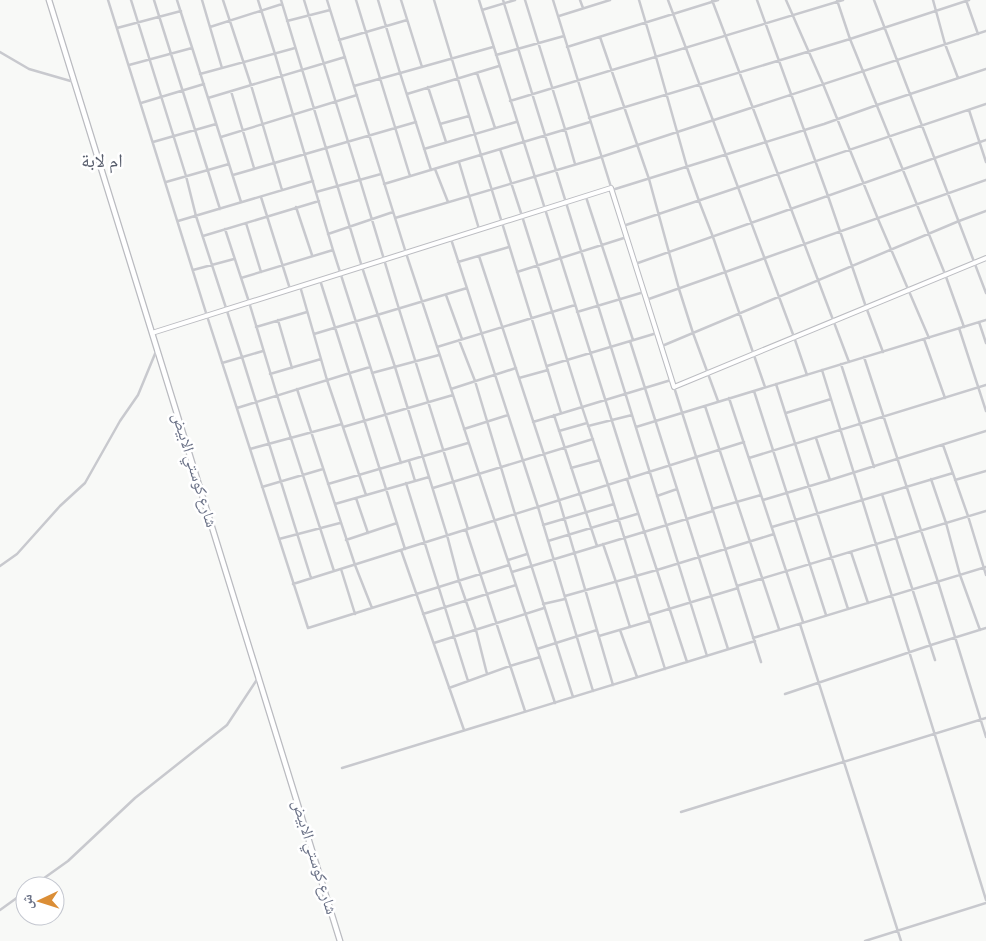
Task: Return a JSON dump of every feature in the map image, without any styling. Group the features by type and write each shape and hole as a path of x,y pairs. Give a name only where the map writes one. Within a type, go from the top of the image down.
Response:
{"highway":[{"name":"شارع كوستي الابيض","path":"49,0 340,941"}],"main road":[{"path":"152,333 612,189 674,387 986,258"}],"street":[{"path":"108,0 207,316 308,628 509,565"},
{"path":"131,0 174,136 196,216 311,578"},
{"path":"154,0 220,209"},
{"path":"177,0 241,202"},
{"path":"202,0 222,68"},
{"path":"223,0 251,85 282,190"},
{"path":"258,0 340,274 401,463"},
{"path":"304,0 454,482 480,574 525,712"},
{"path":"327,0 406,253 555,703"},
{"path":"356,0 410,176"},
{"path":"378,0 431,170"},
{"path":"401,0 422,67"},
{"path":"434,0 561,413"},
{"path":"479,0 544,210 606,400 638,514 687,662"},
{"path":"482,10 515,0"},
{"path":"525,0 566,129 575,164"},
{"path":"553,0 612,189 726,155 986,69"},
{"path":"580,0 583,8"},
{"path":"558,16 610,0"},
{"path":"639,0 687,167 765,387"},
{"path":"668,0 807,375"},
{"path":"568,47 718,0"},
{"path":"758,0 778,61 883,352"},
{"path":"786,0 929,338"},
{"path":"510,102 843,0"},
{"path":"874,0 986,293"},
{"path":"932,0 945,44 958,78"},
{"path":"384,184 566,129 625,107 850,39 967,0 978,34"},
{"path":"712,1 849,362"},
{"path":"838,1 850,39 945,274 964,327"},
{"path":"210,27 281,2 362,267 433,488 459,581 476,630 487,674"},
{"path":"504,2 707,656"},
{"path":"287,21 330,10"},
{"path":"117,28 181,12"},
{"path":"339,40 407,20"},
{"path":"395,218 601,157 986,31"},
{"path":"496,55 564,36"},
{"path":"600,36 649,179 693,333 718,402"},
{"path":"354,86 493,47"},
{"path":"129,65 192,48"},
{"path":"200,74 295,48"},
{"path":"0,52 29,69 75,83"},
{"path":"208,98 345,57"},
{"path":"407,94 499,66"},
{"path":"477,73 495,128"},
{"path":"141,103 204,84"},
{"path":"428,87 446,142"},
{"path":"231,92 254,168"},
{"path":"221,137 357,95"},
{"path":"623,226 986,104"},
{"path":"969,110 986,162"},
{"path":"440,124 469,116"},
{"path":"233,175 416,122"},
{"path":"424,149 517,122"},
{"path":"153,142 216,124"},
{"path":"635,264 986,140"},
{"path":"500,149 619,519 665,669"},
{"path":"459,162 480,230"},
{"path":"165,182 229,164"},
{"path":"435,169 448,202"},
{"path":"316,192 381,174"},
{"path":"646,300 986,180"},
{"path":"178,221 313,181"},
{"path":"586,196 620,299 677,489 728,649"},
{"path":"260,197 290,289"},
{"path":"203,236 318,201"},
{"path":"296,207 312,256"},
{"path":"661,346 986,211"},
{"path":"328,234 393,212"},
{"path":"246,223 261,272"},
{"path":"225,229 334,571"},
{"path":"517,272 627,237"},
{"path":"450,239 538,507 593,691"},
{"path":"458,262 510,247"},
{"path":"241,278 333,250"},
{"path":"479,256 559,500 614,685"},
{"path":"193,270 234,259"},
{"path":"320,280 405,549"},
{"path":"300,286 327,380 366,495"},
{"path":"314,334 467,288"},
{"path":"577,312 644,292"},
{"path":"446,295 475,381 527,554 573,697"},
{"path":"437,348 575,305"},
{"path":"256,327 307,312"},
{"path":"278,320 292,368"},
{"path":"636,427 986,320"},
{"path":"979,322 986,343"},
{"path":"959,328 986,412"},
{"path":"547,366 657,333"},
{"path":"924,339 945,398"},
{"path":"0,566 17,554 60,506 85,483 120,421 138,395 157,348"},
{"path":"222,363 263,351"},
{"path":"372,373 440,354"},
{"path":"864,357 956,638 986,737"},
{"path":"270,374 321,359"},
{"path":"841,364 874,467"},
{"path":"237,408 370,367"},
{"path":"451,389 516,368"},
{"path":"519,378 548,370"},
{"path":"822,370 986,902 865,941"},
{"path":"533,422 671,380"},
{"path":"776,384 848,609"},
{"path":"749,458 986,385"},
{"path":"674,387 761,662"},
{"path":"297,389 346,540 372,608"},
{"path":"754,391 826,616"},
{"path":"250,449 311,432 365,421 453,395"},
{"path":"730,398 901,941"},
{"path":"786,413 831,399"},
{"path":"704,406 779,630"},
{"path":"464,429 508,415"},
{"path":"554,415 597,546"},
{"path":"559,432 632,415"},
{"path":"763,500 986,431"},
{"path":"816,438 830,480"},
{"path":"433,488 593,439"},
{"path":"293,584 744,442"},
{"path":"328,484 469,443"},
{"path":"943,445 985,567 986,575"},
{"path":"409,460 415,481"},
{"path":"571,468 600,460"},
{"path":"262,487 323,469"},
{"path":"955,480 986,470"},
{"path":"772,527 953,473"},
{"path":"335,504 429,477"},
{"path":"931,480 946,523 960,575 980,631"},
{"path":"406,483 468,681"},
{"path":"657,496 677,489"},
{"path":"882,494 935,660"},
{"path":"512,572 666,526 761,495"},
{"path":"356,498 368,533"},
{"path":"543,525 614,504"},
{"path":"649,615 762,578 986,510"},
{"path":"548,541 638,514"},
{"path":"279,540 341,523"},
{"path":"346,540 397,523"},
{"path":"433,643 526,614 586,590 774,534"},
{"path":"603,544 630,627"},
{"path":"401,550 464,731"},
{"path":"851,552 868,603"},
{"path":"508,560 527,554"},
{"path":"342,768 707,656 779,630 985,567"},
{"path":"341,569 355,614"},
{"path":"423,614 516,584"},
{"path":"599,636 650,621"},
{"path":"785,694 986,628"},
{"path":"537,649 597,630"},
{"path":"620,630 637,677"},
{"path":"449,688 540,657"},
{"path":"47,876 68,861 135,798 227,726 259,677"},
{"path":"681,812 986,718"},
{"path":"0,910 15,899"}],"district":[{"name":"ام لابة","path":"102,160"}]}
